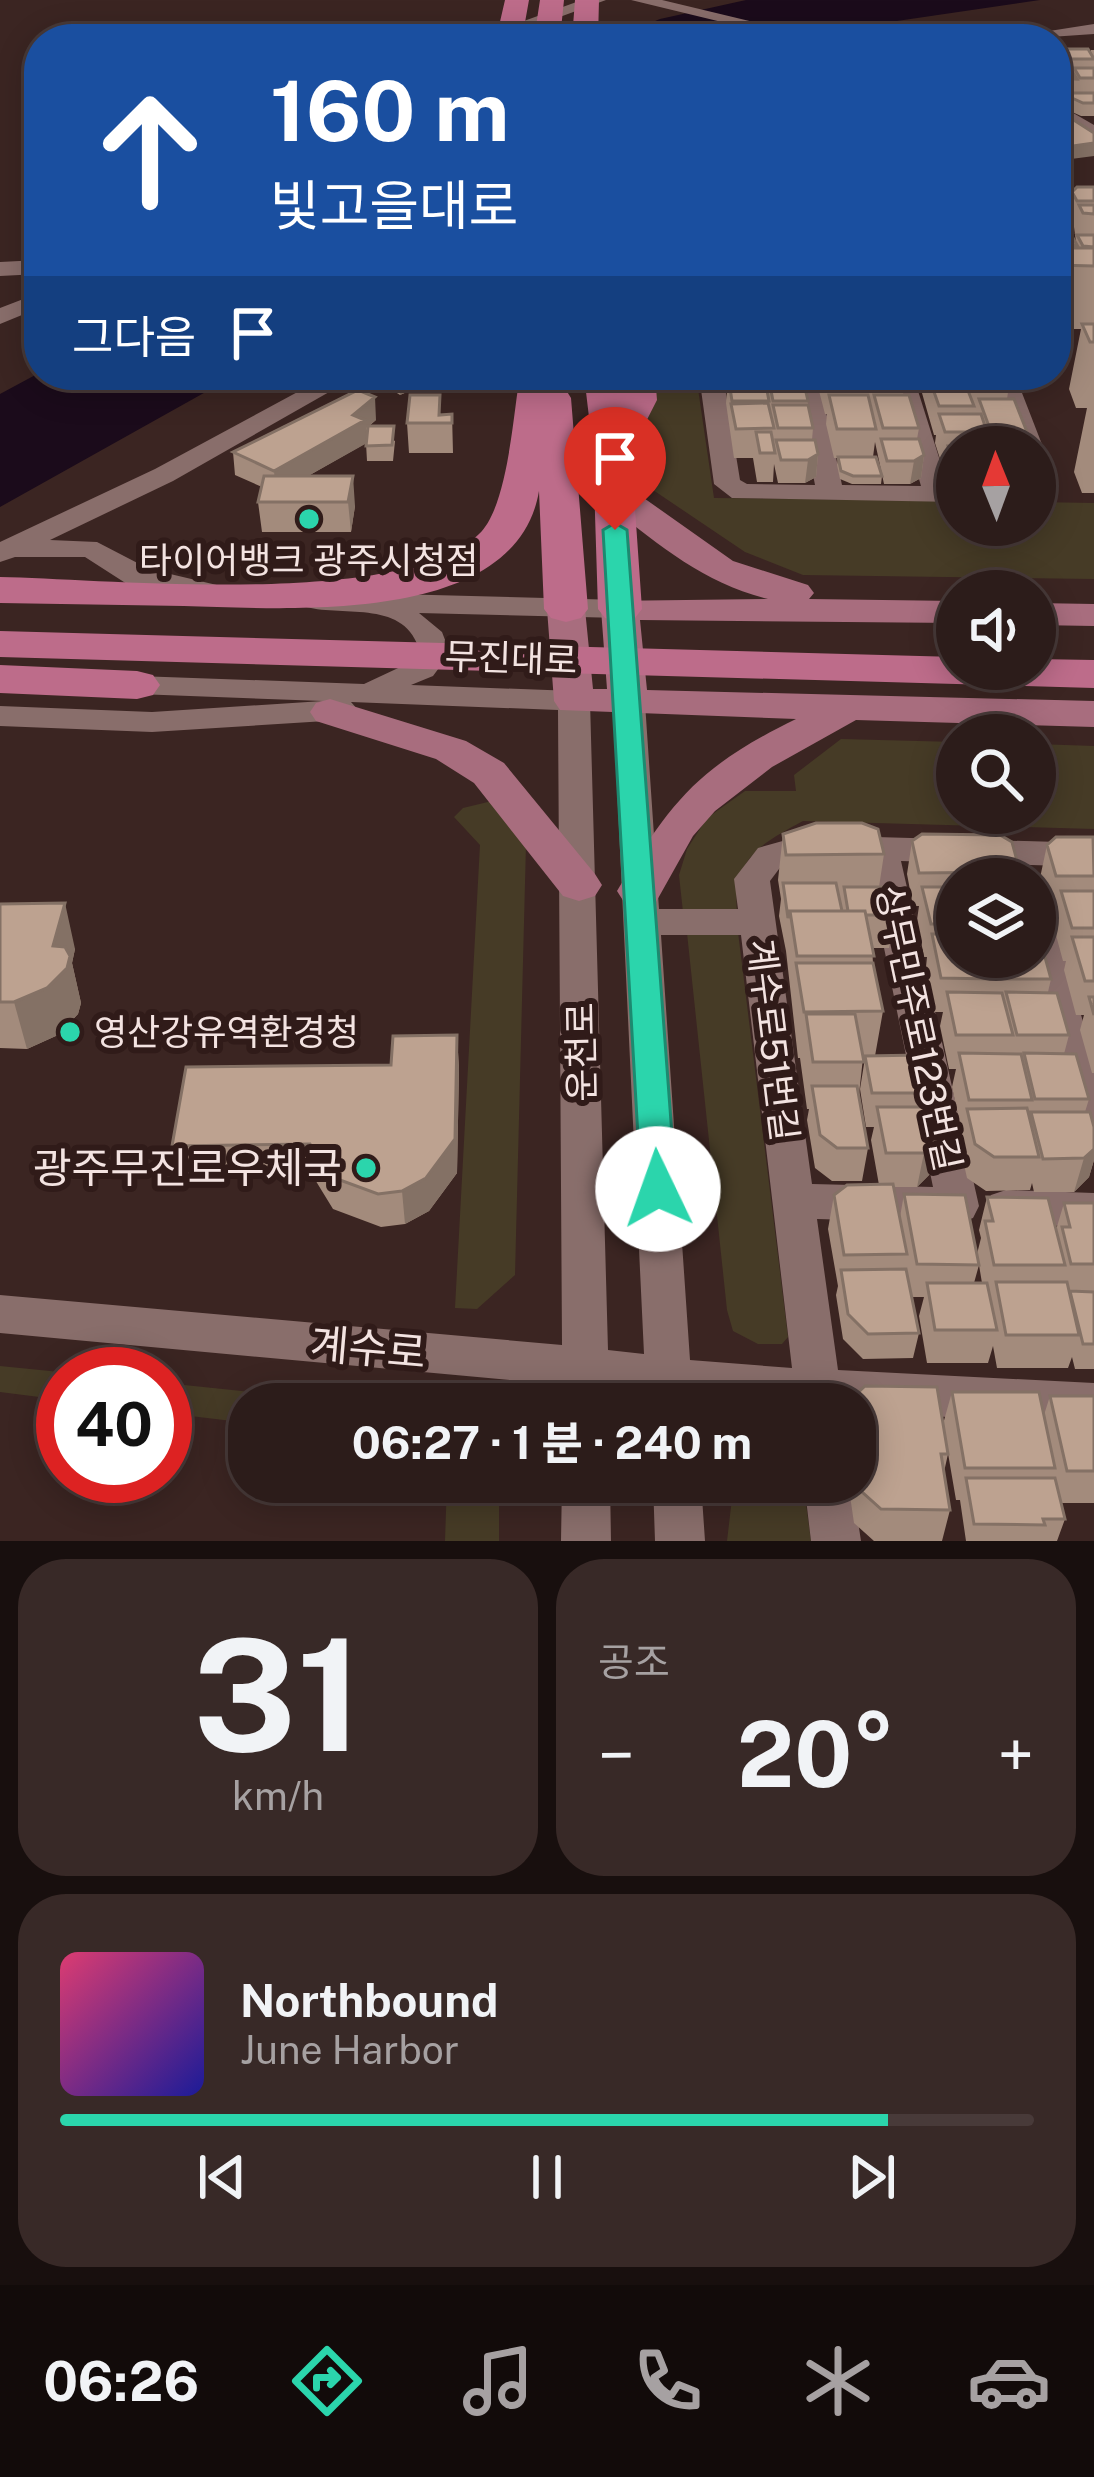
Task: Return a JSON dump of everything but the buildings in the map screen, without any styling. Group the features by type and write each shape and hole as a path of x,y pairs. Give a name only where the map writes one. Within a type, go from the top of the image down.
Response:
{"highway":[{"path":"217,589 404,577 436,566 485,532 500,496 505,390"},
{"path":"1,590 385,590 443,574 493,544 518,500 536,390"},
{"path":"553,390 566,609"},
{"path":"604,390 621,621"},
{"path":"612,471 639,390"},
{"name":"무진대로","path":"0,617 621,621 936,639"},
{"path":"1056,643 1094,644"},
{"name":"무진대로","path":"0,644 1094,674"},
{"path":"16,679 137,685"}],"main road":[{"path":"612,471 716,569 763,590 936,609"},
{"path":"566,609 574,701"},
{"path":"838,610 783,631 773,651 781,678 805,695 853,707"},
{"name":"무진대로","path":"621,621 838,610 936,611"},
{"path":"1056,615 1094,616"},
{"path":"621,621 628,703"},
{"name":"무진대로","path":"574,701 1094,713"},
{"path":"641,907 684,819 740,770 794,735 853,707"},
{"path":"330,712 451,750 489,773 579,885"}],"street":[{"path":"645,1 748,24"},
{"path":"537,24 602,3"},
{"path":"5,550 112,501 321,390"},
{"path":"312,395 328,390"},
{"path":"713,390 727,484 742,491 936,494"},
{"path":"809,390 830,493"},
{"path":"907,390 936,466"},
{"path":"1009,390 1022,426"},
{"path":"5,550 94,550 137,578 217,589 394,606 566,609 621,621"},
{"path":"369,692 422,669 435,653 431,638 394,606"},
{"path":"137,685 574,701"},
{"path":"137,685 179,703 330,712"},
{"path":"0,716 152,722 470,698"},
{"name":"운천로","path":"574,701 585,1383"},
{"name":"운천로","path":"628,703 668,1383"},
{"name":"상무민주로123번길","path":"752,879 770,856 804,847 951,858"},
{"name":"상무민주로123번길","path":"880,850 958,1205"},
{"name":"상무민주로123번길","path":"1056,861 1094,855"},
{"name":"계수로51번길","path":"752,879 816,1383"},
{"path":"641,907 758,922"},
{"path":"1052,978 1094,1133"},
{"path":"793,1201 1094,1210"},
{"name":"계수로","path":"0,1314 569,1383"},
{"name":"계수로","path":"876,1399 1094,1404"},
{"path":"586,1503 586,1541"},
{"path":"677,1503 680,1541"},
{"path":"831,1503 836,1541"}],"shaded area":[{"path":"746,0 1040,0 876,24 648,24"},
{"path":"24,381 24,390 209,390 0,507 0,394"},
{"path":"649,390 698,390 714,498 936,501 936,546 1056,546 1056,502 1094,503 1094,579 1056,578 1056,570 936,570 936,577 803,575 745,552 653,490 644,424"},
{"path":"841,739 936,741 936,825 803,821 762,846 744,866 737,912 683,912 679,875 687,849 707,818 745,791 796,791 794,775"},
{"path":"1056,745 1094,746 1094,829 1056,828"},
{"path":"492,801 526,844 515,1275 477,1309 455,1308 480,845 454,817 463,808"},
{"path":"738,932 788,1337 782,1344 758,1344 733,1331 727,1310 687,933"},
{"path":"0,1366 36,1370 36,1397 0,1392"},
{"path":"192,1386 228,1390 228,1420 192,1416"},
{"path":"446,1503 499,1503 499,1541 445,1541"},
{"path":"732,1503 806,1503 811,1541 727,1541"}],"place":[{"name":"타이어뱅크 광주시청점","path":"309,519"},
{"name":"영산강유역환경청","path":"70,1032"},
{"name":"광주무진로우체국","path":"366,1168"}],"route":[{"path":"615,530 658,1189"}]}
